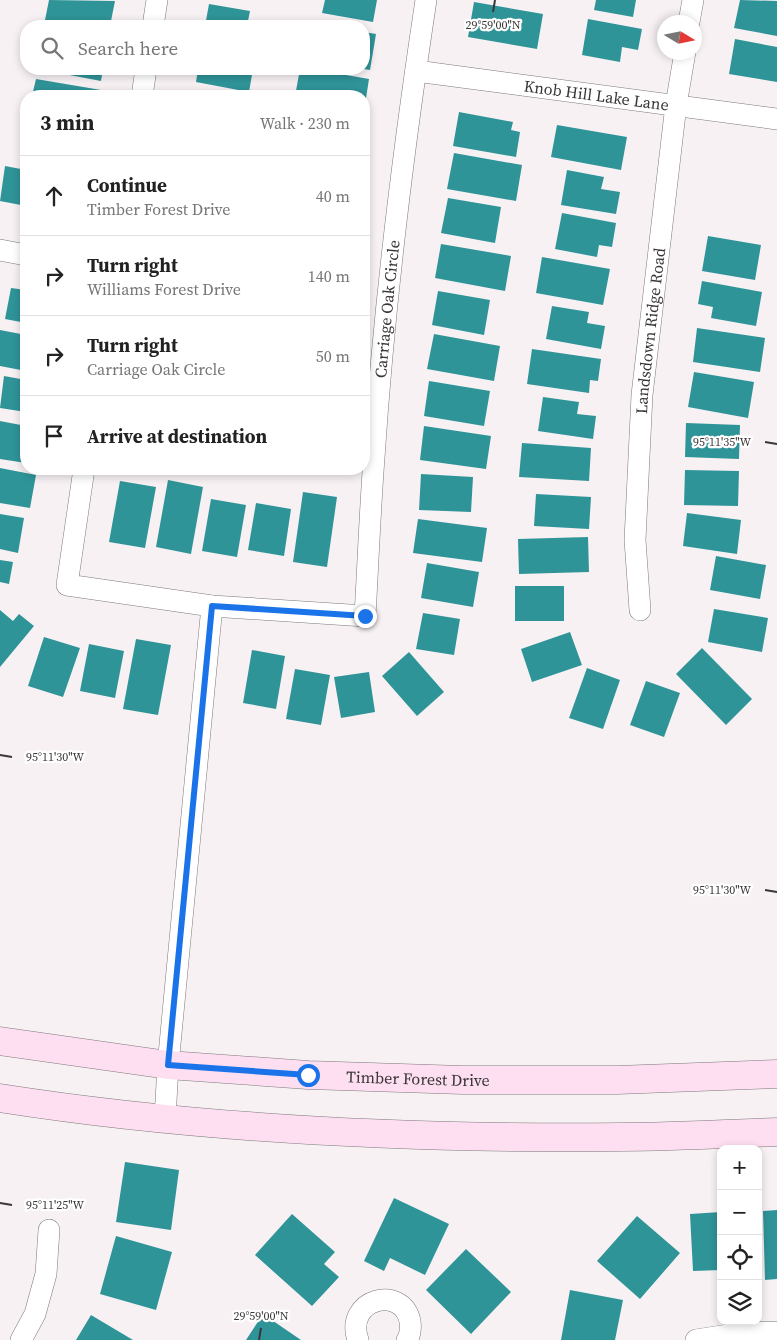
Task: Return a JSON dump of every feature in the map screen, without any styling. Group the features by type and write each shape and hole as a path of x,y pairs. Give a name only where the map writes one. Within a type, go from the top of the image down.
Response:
{"main road":[{"name":"Timber Forest Drive","path":"0,1041 168,1065 308,1075 463,1080 617,1080 777,1074"},
{"path":"0,1098 165,1119 304,1130 462,1136 621,1137 777,1132"}],"street":[{"path":"154,20 158,0"},
{"name":"Carriage Oak Circle","path":"212,606 365,616 374,456 390,277 426,0"},
{"path":"690,15 693,0"},
{"name":"Landsdown Ridge Road","path":"640,610 635,540 642,395 676,105 684,60"},
{"name":"Knob Hill Lake Lane","path":"416,71 777,119"},
{"path":"143,90 145,75"},
{"path":"0,250 20,254"},
{"path":"83,475 67,586 212,606 168,1065 165,1119"},
{"path":"21,1340 34,1314 46,1274 49,1230"},
{"path":"358,1340 355,1332 356,1320 360,1311 367,1304 376,1300 388,1300 404,1309 409,1318 411,1327 407,1340"},
{"path":"696,1340 741,1333 777,1332"}],"building":[{"path":"49,0 115,1 111,20 45,20"},
{"path":"325,0 377,0 373,22 322,13"},
{"path":"596,0 636,0 633,17 594,10"},
{"path":"740,0 777,1 777,36 734,28"},
{"path":"474,2 543,14 537,49 468,37"},
{"path":"209,4 250,11 248,20 206,20"},
{"path":"588,19 642,29 638,50 622,47 620,62 582,55"},
{"path":"370,33 376,34 370,70"},
{"path":"735,39 777,47 777,82 729,74"},
{"path":"70,75 102,75 101,81"},
{"path":"197,75 252,75 249,90 238,90 196,82"},
{"path":"299,75 346,75 369,79 367,90 296,90"},
{"path":"36,79 101,90 33,90"},
{"path":"459,112 513,122 511,130 520,132 516,157 453,146"},
{"path":"557,125 627,137 621,170 551,157"},
{"path":"454,153 522,165 516,201 447,189"},
{"path":"5,166 20,169 20,205 0,201"},
{"path":"567,170 604,177 601,189 620,192 616,214 561,205"},
{"path":"448,198 501,207 495,243 441,233"},
{"path":"562,213 616,223 612,247 599,245 597,257 555,249"},
{"path":"708,236 761,245 755,280 702,271"},
{"path":"441,244 511,256 505,291 435,278"},
{"path":"542,257 610,269 603,305 536,293"},
{"path":"702,281 762,292 756,326 711,318 713,307 698,304"},
{"path":"11,288 20,289 20,322 5,319"},
{"path":"438,291 490,300 484,335 432,325"},
{"path":"552,306 589,312 587,323 605,326 601,349 546,339"},
{"path":"697,328 765,338 760,372 693,362"},
{"path":"0,330 20,334 20,370 0,366"},
{"path":"434,334 500,346 494,381 427,369"},
{"path":"532,349 601,359 598,381 590,380 589,393 527,384"},
{"path":"694,372 754,382 748,418 688,407"},
{"path":"4,376 20,379 20,411 0,408"},
{"path":"429,381 490,391 484,426 424,416"},
{"path":"543,397 579,402 577,414 596,416 593,439 538,431"},
{"path":"0,421 20,425 20,462 0,459"},
{"path":"686,423 740,425 739,459 685,457"},
{"path":"424,426 491,436 486,469 420,460"},
{"path":"522,443 591,448 589,481 519,477"},
{"path":"0,468 20,472 20,475 36,475 30,508 0,503"},
{"path":"685,470 739,471 738,506 684,505"},
{"path":"421,474 473,477 471,512 419,510"},
{"path":"168,480 203,487 191,554 156,547"},
{"path":"120,481 156,487 145,548 109,542"},
{"path":"303,492 337,497 327,567 293,562"},
{"path":"536,494 591,497 589,529 534,526"},
{"path":"211,499 246,505 237,557 202,551"},
{"path":"256,503 291,509 284,556 248,550"},
{"path":"687,513 741,520 737,554 683,546"},
{"path":"0,514 24,518 18,553 0,549"},
{"path":"418,519 487,528 482,562 413,553"},
{"path":"588,537 589,572 519,574 518,539"},
{"path":"716,556 766,565 760,599 710,590"},
{"path":"0,560 13,562 9,584 0,582"},
{"path":"427,563 479,572 473,607 421,598"},
{"path":"515,586 564,586 564,621 515,621"},
{"path":"714,609 768,618 762,652 708,642"},
{"path":"0,610 13,621 19,614 34,626 0,667"},
{"path":"423,613 460,619 454,655 416,649"},
{"path":"570,632 582,665 532,682 521,649"},
{"path":"44,637 80,648 63,697 28,686"},
{"path":"136,639 171,645 158,715 123,709"},
{"path":"89,644 124,651 115,698 80,691"},
{"path":"702,648 752,699 726,725 676,674"},
{"path":"252,650 285,656 276,709 243,703"},
{"path":"409,652 444,692 417,716 382,676"},
{"path":"587,668 620,680 603,729 569,718"},
{"path":"295,669 330,675 321,725 286,719"},
{"path":"369,672 375,712 341,718 334,677"},
{"path":"646,681 680,693 664,737 630,725"},
{"path":"125,1162 179,1170 171,1230 116,1222"},
{"path":"394,1198 449,1224 425,1275 390,1258 384,1271 364,1261"},
{"path":"777,1210 777,1279 765,1280 763,1211"},
{"path":"717,1212 717,1270 693,1271 690,1214"},
{"path":"292,1214 335,1252 324,1264 339,1277 312,1306 255,1255"},
{"path":"637,1216 680,1253 640,1299 597,1261"},
{"path":"116,1236 172,1252 156,1310 100,1294"},
{"path":"466,1249 511,1292 471,1334 426,1290"},
{"path":"570,1290 623,1300 615,1340 561,1340"},
{"path":"263,1314 301,1340 246,1340"},
{"path":"91,1315 133,1340 76,1340"}],"route":[{"path":"308,1075 168,1065 212,606 365,616"}]}
